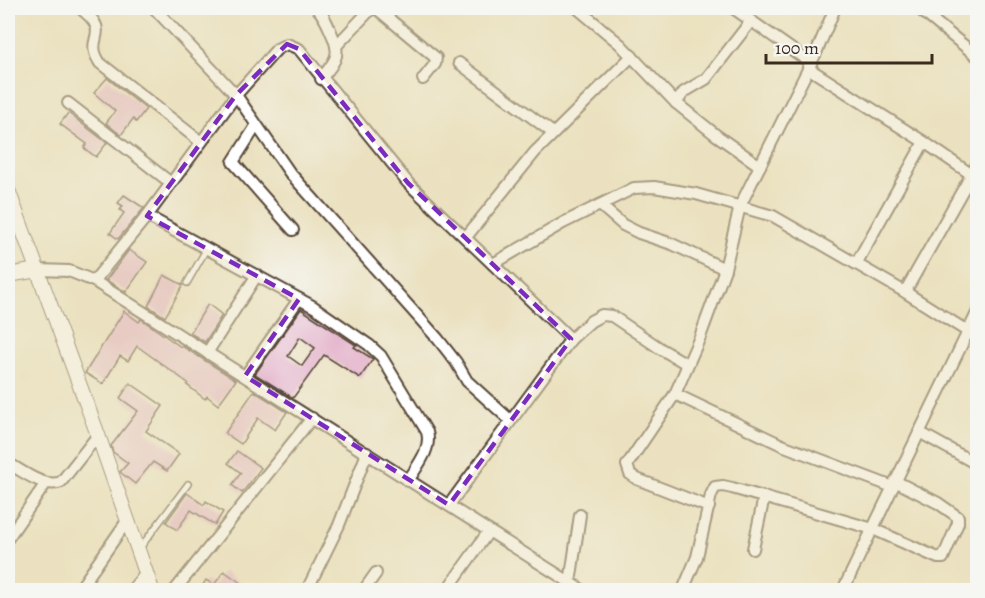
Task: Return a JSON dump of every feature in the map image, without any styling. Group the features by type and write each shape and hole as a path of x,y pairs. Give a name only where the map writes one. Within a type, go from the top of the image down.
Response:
{"street":[{"path":"80,8 93,17 97,24 94,55 100,63 201,142"},
{"path":"154,8 236,96 290,173 450,354 467,381 510,420"},
{"path":"317,8 323,15 337,45 337,55 333,64 321,79"},
{"path":"337,45 374,8 436,58 435,64 423,79"},
{"path":"577,8 632,56 676,103 760,166"},
{"path":"733,8 810,66 974,177"},
{"path":"709,507 649,485 630,474 627,470 630,458 675,394 711,311 725,269 740,206 810,66 836,8"},
{"path":"918,8 978,57"},
{"path":"676,103 684,92 706,79 751,21"},
{"path":"94,281 147,216 236,96 277,49 287,44 298,49 408,183 570,339"},
{"path":"466,237 516,173 553,133 632,56"},
{"path":"459,63 553,133"},
{"path":"68,103 171,183"},
{"path":"256,126 233,162 293,230"},
{"path":"856,264 924,142"},
{"path":"904,292 974,177 978,163"},
{"path":"493,264 634,188 645,187 696,194 773,216 978,338"},
{"path":"8,190 98,435 152,591"},
{"path":"600,205 623,225 672,244 725,269"},
{"path":"147,216 299,299 351,332 381,356 422,423 429,440 428,448 408,481"},
{"path":"8,275 38,270 69,272 94,281 582,591"},
{"path":"207,352 257,276"},
{"path":"245,376 299,299"},
{"path":"843,591 978,311"},
{"path":"449,505 570,339 591,321 602,315 612,316 687,364"},
{"path":"675,394 782,445 894,484 938,503 958,517 945,556 938,558 873,529 732,488 718,486 713,491 697,557 683,591"},
{"path":"175,591 312,418"},
{"path":"919,432 978,465"},
{"path":"8,464 46,483 56,484 61,482 98,435"},
{"path":"307,591 339,525 367,453"},
{"path":"8,538 46,483"},
{"path":"753,549 764,497"},
{"path":"570,583 580,515"},
{"path":"78,591 127,521"},
{"path":"447,591 489,531"},
{"path":"132,591 146,573"},
{"path":"364,591 376,573"}],"lane":[{"path":"187,283 207,248"},
{"path":"138,550 188,484"}],"highlighted area":[{"path":"287,44 299,49 408,183 571,339 449,505 245,376 299,299 147,216 236,95"}],"building":[{"path":"107,78 146,109 136,122 133,119 121,135 106,123 115,111 94,93"},
{"path":"68,113 107,143 96,157 84,148 87,144 60,124"},
{"path":"124,195 144,208 118,239 110,233 124,213 120,210 123,206 118,203"},
{"path":"129,250 147,262 126,292 106,280"},
{"path":"164,275 183,285 165,317 148,306"},
{"path":"208,304 222,315 205,342 190,333"},
{"path":"301,309 356,345 354,347 373,359 360,378 324,355 293,398 255,374","holes":["300,337 315,348 302,366 288,356"]},
{"path":"124,311 139,322 141,319 181,347 236,380 218,405 207,396 205,399 187,385 188,383 137,346 128,361 120,356 103,384 85,373"},
{"path":"130,383 163,406 146,431 179,454 167,471 153,462 135,484 120,472 128,463 113,452 111,446 138,411 120,398"},
{"path":"254,391 287,412 275,430 258,418 241,444 225,433"},
{"path":"237,451 261,468 242,493 232,485 241,473 228,463"},
{"path":"187,493 204,505 206,501 223,512 215,525 191,510 177,530 166,522"},
{"path":"224,571 252,591 199,591 206,580 214,585"}]}
